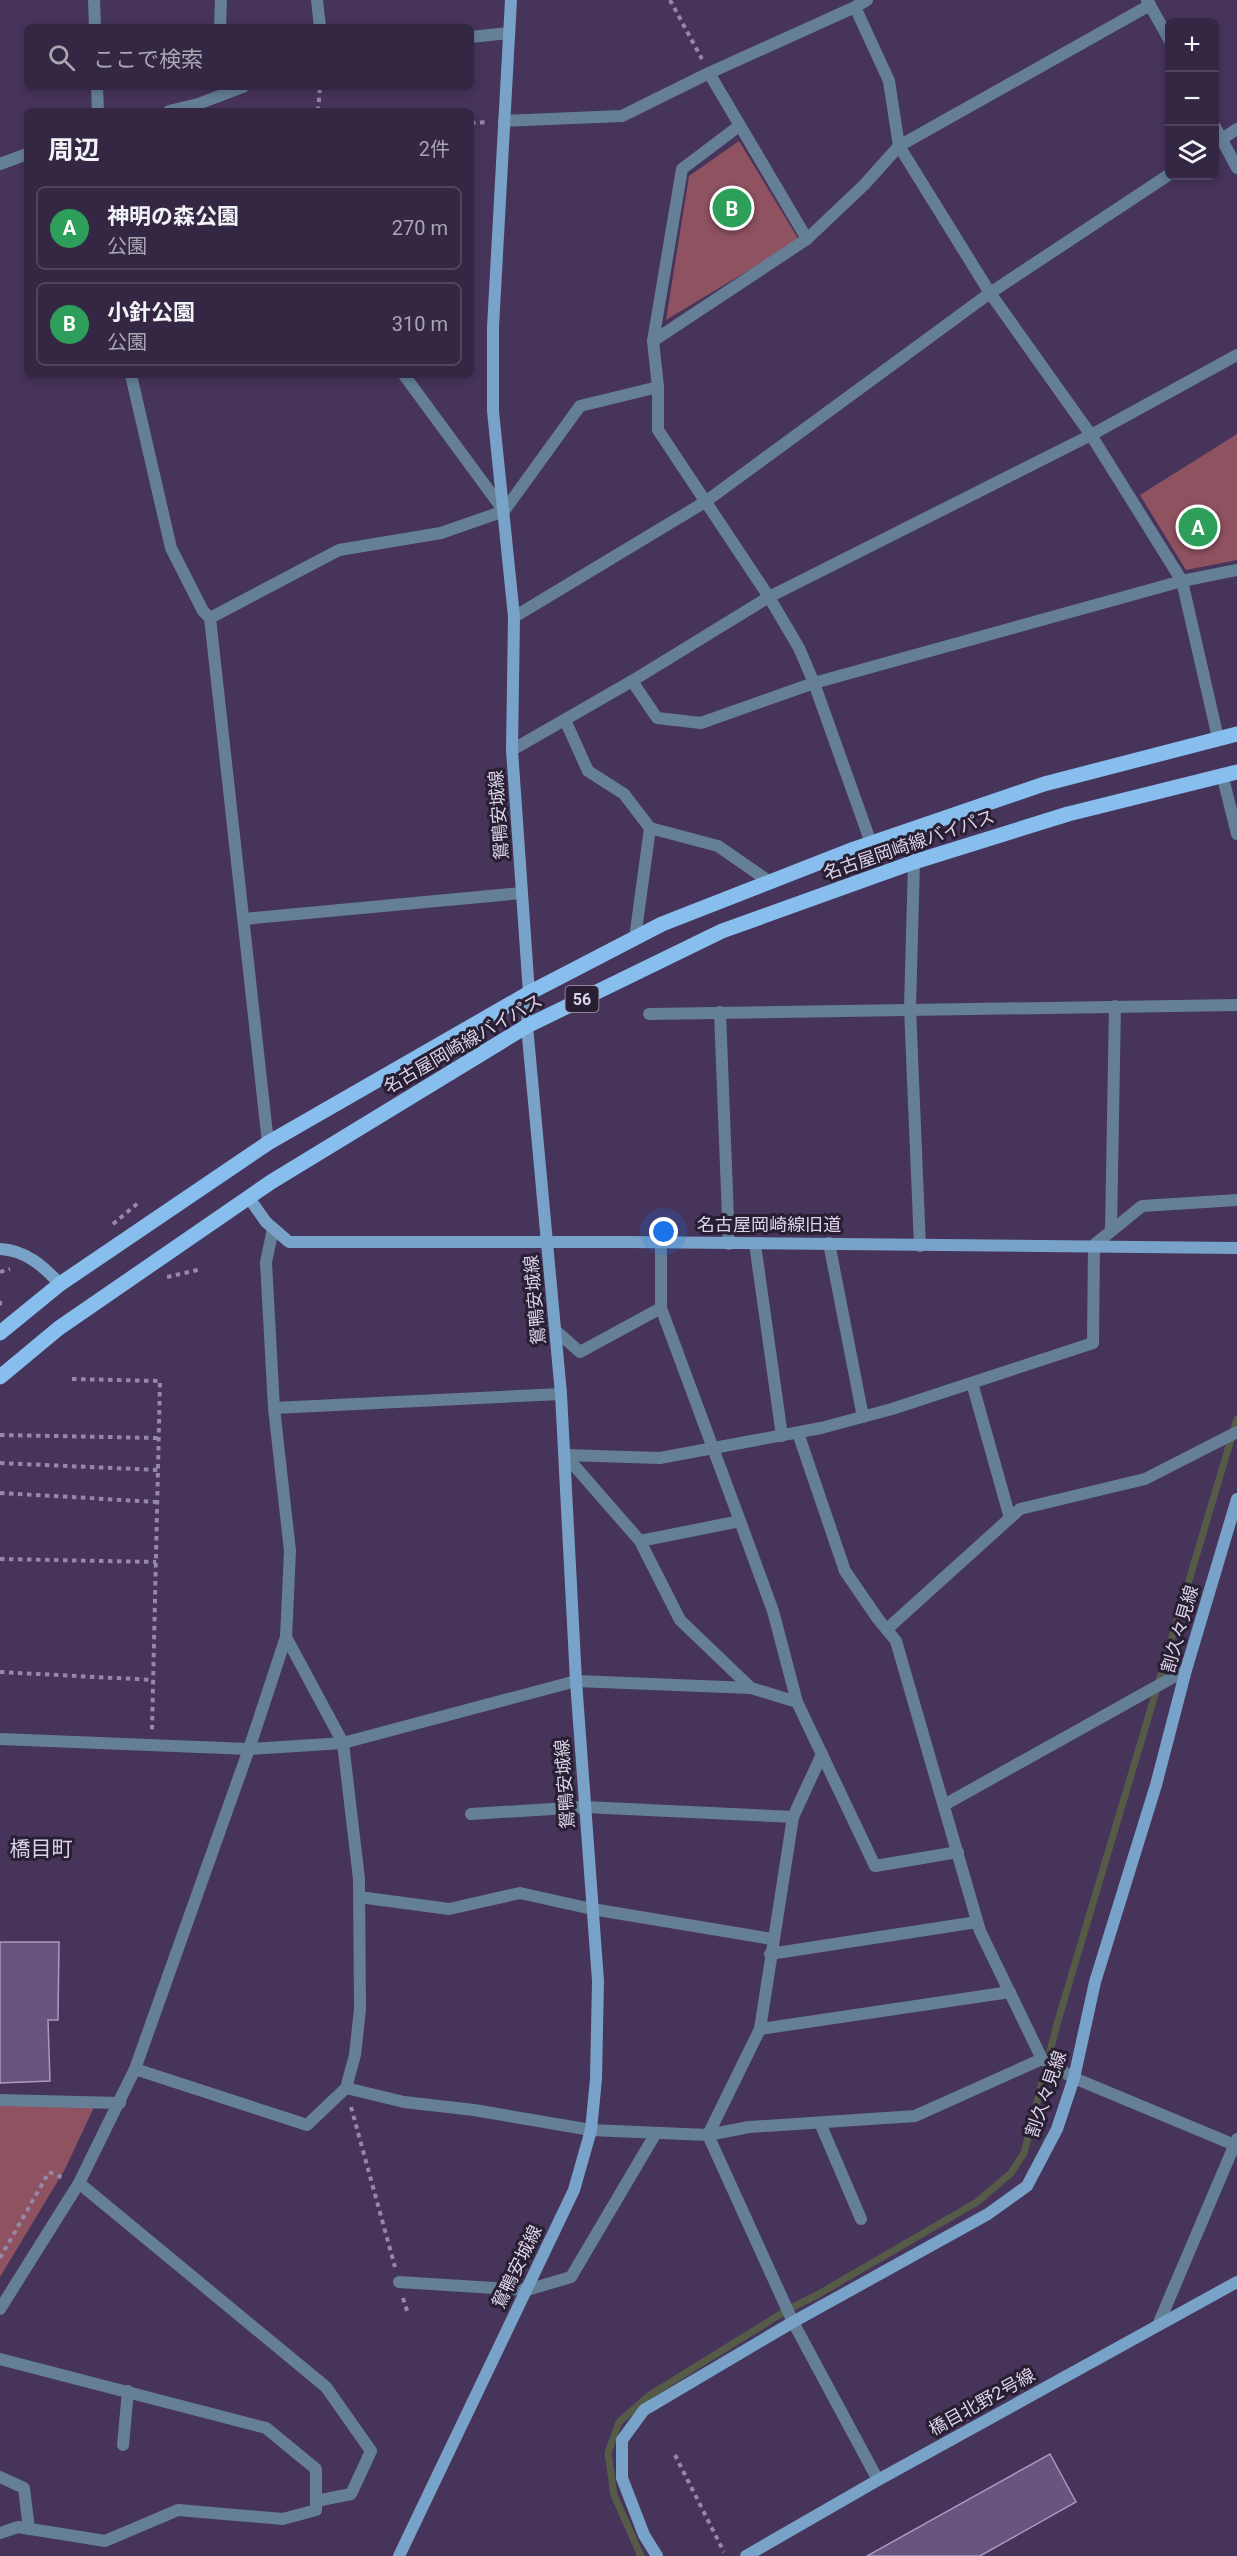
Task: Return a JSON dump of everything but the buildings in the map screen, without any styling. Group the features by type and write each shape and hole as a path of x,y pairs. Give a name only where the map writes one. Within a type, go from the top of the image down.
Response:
{"main road":[{"name":"名古屋岡崎線バイパス","path":"0,1333 60,1284 268,1143 529,993 662,924 871,843 1044,784 1237,734"},
{"name":"名古屋岡崎線バイパス","path":"0,1377 59,1328 249,1198 527,1026 722,931 914,862 1068,814 1230,773"}],"street":[{"path":"94,0 95,24"},
{"path":"220,24 221,0"},
{"path":"317,0 320,24"},
{"name":"鴛鴨安城線","path":"399,2556 574,2190 591,2130 596,2079 598,1982 576,1681 566,1455 527,1026 529,993 512,750 514,617 493,411 493,327 511,0"},
{"path":"504,121 622,116 709,73 855,8 867,0"},
{"path":"653,341 807,239 864,185 899,146 1149,2 1165,32"},
{"path":"855,8 888,81 899,146 990,293 1090,435 1182,581 1218,738"},
{"path":"474,37 508,33"},
{"path":"709,73 807,239"},
{"path":"97,90 98,108"},
{"path":"199,107 218,91"},
{"path":"739,126 682,169 653,341 658,387 658,430 769,597 799,648 814,683 871,843"},
{"path":"1219,140 1237,129"},
{"path":"1219,142 1237,168"},
{"path":"0,164 24,155"},
{"path":"514,617 705,502 990,293 1165,177"},
{"path":"512,750 633,681 769,597 1090,435 1237,355"},
{"path":"132,378 171,548 202,611 210,618 268,1143"},
{"path":"406,378 504,511"},
{"path":"210,618 339,550 441,533 504,511 580,406 658,387"},
{"path":"633,681 657,718 701,723 814,683 1182,581 1237,570"},
{"path":"565,720 588,771 624,794 650,828 718,846 770,882"},
{"path":"1230,773 1237,834"},
{"path":"635,939 650,828"},
{"path":"914,862 910,1008 920,1246"},
{"path":"244,920 522,893"},
{"path":"649,1014 910,1008 1237,1005"},
{"path":"1111,1231 1115,1006"},
{"path":"720,1012 729,1244"},
{"name":"名古屋岡崎線旧道","path":"249,1198 273,1229 289,1242 829,1243 920,1246 1094,1245 1237,1248"},
{"path":"566,1455 660,1458 798,1433 863,1417 1093,1343 1094,1245 1143,1206 1237,1200"},
{"path":"0,2309 79,2183 135,2069 249,1749 286,1636 290,1551 274,1408 266,1262 273,1229"},
{"path":"661,1242 661,1308 772,1611 797,1702 875,1866 958,1852"},
{"path":"829,1243 863,1417"},
{"path":"755,1244 782,1436"},
{"path":"0,1249 8,1250 41,1264 60,1284"},
{"path":"556,1331 580,1352 661,1308"},
{"path":"972,1383 1010,1518"},
{"path":"274,1408 561,1394"},
{"path":"887,1629 1020,1509 1145,1479 1237,1432"},
{"path":"798,1433 845,1571 896,1641 977,1922 1042,2059 1074,2078 1236,2144 1158,2325"},
{"path":"566,1455 640,1541 680,1620 751,1688"},
{"name":"割久々見線","path":"657,2556 644,2535 622,2478 622,2440 644,2410 793,2322 988,2214 1027,2186 1057,2129 1074,2078 1095,1982 1156,1785 1186,1670 1237,1499"},
{"path":"640,1541 740,1521"},
{"path":"135,2069 307,2125 346,2088 355,2055 360,2008 358,1896 343,1743 286,1636"},
{"path":"944,1804 1186,1670"},
{"path":"0,1739 249,1749 343,1743 576,1681 751,1688 797,1702"},
{"path":"708,2135 760,2029 772,1940 793,1817 822,1755"},
{"path":"471,1814 585,1807 793,1817"},
{"path":"358,1896 449,1909 520,1893 592,1909 772,1940"},
{"path":"770,1954 977,1922"},
{"path":"760,2029 1010,1992"},
{"path":"346,2088 404,2102 474,2110 591,2130 708,2135 749,2127 915,2116 1042,2059"},
{"path":"0,2100 120,2103"},
{"path":"820,2123 861,2219"},
{"path":"399,2282 526,2290 571,2277 656,2133"},
{"path":"708,2135 793,2322 878,2480"},
{"path":"79,2183 326,2387 371,2451 351,2494 316,2500"},
{"name":"橋目北野2号線","path":"746,2556 878,2480 1237,2282"},
{"path":"0,2359 266,2428 316,2469 316,2510 283,2519 178,2510 105,2541 18,2527 0,2533"},
{"path":"123,2445 128,2391"},
{"path":"0,2477 24,2488 29,2529"}],"path":[{"path":"670,0 709,73"},
{"path":"318,108 320,90"},
{"path":"0,1301 0,1308"},
{"path":"72,1379 160,1381 152,1745"},
{"path":"0,1435 159,1438"},
{"path":"0,1463 158,1470"},
{"path":"0,1493 158,1502"},
{"path":"0,1559 156,1562"},
{"path":"0,1672 153,1680"},
{"path":"346,2088 408,2314"},
{"path":"0,2258 50,2172 79,2183"},
{"path":"0,2245 6,2249"},
{"path":"675,2455 724,2552"}],"shaded area":[{"path":"739,141 799,240 666,320 689,176"},
{"path":"1237,434 1237,560 1186,570 1140,495"},
{"path":"97,2101 65,2169 0,2277 0,2103"}],"waterway":[{"path":"641,2556 614,2495 608,2453 619,2422 650,2395 787,2310 977,2202 1011,2173 1024,2153 1057,2024 1237,1419"}],"place":[{"name":"小針公園","path":"732,208"},
{"name":"神明の森公園","path":"1198,527"}],"district":[{"name":"橋目町","path":"41,1849"}]}
